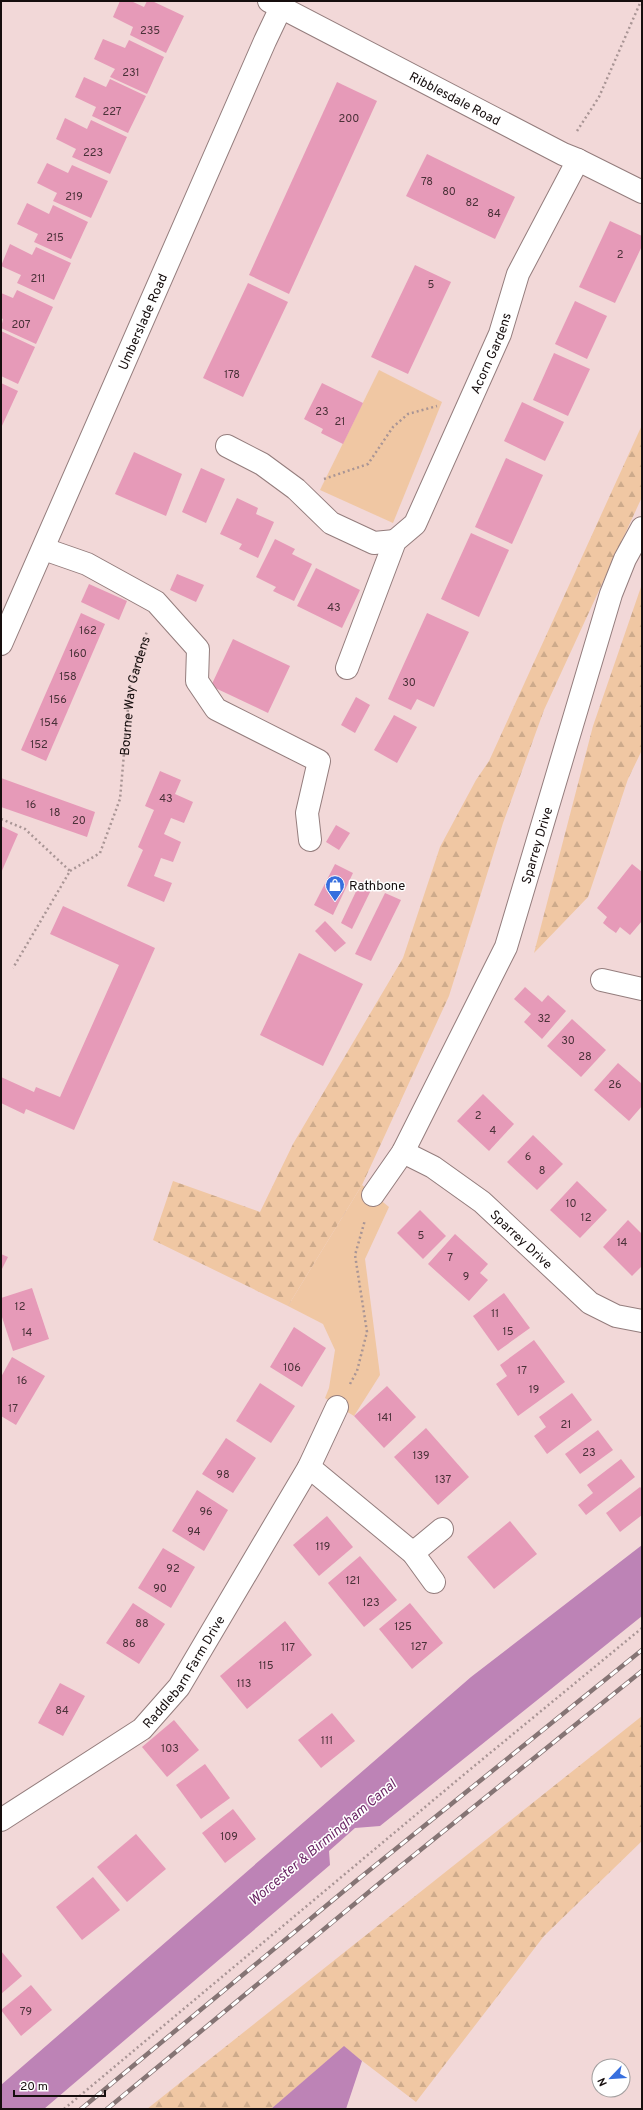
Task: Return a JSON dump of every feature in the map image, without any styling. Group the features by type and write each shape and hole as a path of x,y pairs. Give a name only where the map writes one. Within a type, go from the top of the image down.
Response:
{"street":[{"name":"Ribblesdale Road","path":"278,3 571,157 642,192"},
{"name":"Umberslade Road","path":"1,644 44,549 265,41 278,3"},
{"name":"Acorn Gardens","path":"347,668 395,541 415,524 500,334 518,274 571,157"},
{"path":"227,446 262,464 296,489 331,523 374,543 395,541"},
{"name":"Sparrey Drive","path":"373,1195 403,1152 506,947 611,594 624,559 642,528"},
{"path":"44,549 87,564 156,602 198,649 197,681 216,708 319,761 307,813 310,840"},
{"path":"602,980 642,989"},
{"name":"Sparrey Drive","path":"403,1152 433,1167 482,1202 590,1303 616,1316 642,1321"},
{"name":"Raddlebarn Farm Drive","path":"1,1820 142,1729 179,1687 309,1468 337,1408"},
{"path":"309,1468 413,1553 434,1582"},
{"path":"413,1553 442,1529"}],"path":[{"path":"571,157 641,1"},
{"path":"296,489 368,464 393,427 408,414 471,397"},
{"name":"Bourne Way Gardens","path":"70,870 100,854 120,799 130,686 156,602"},
{"path":"1,819 25,829 70,870 13,968"},
{"path":"337,1408 357,1371 367,1332 355,1256 373,1195"},
{"path":"64,2109 467,1772 642,1628"}],"green space":[{"path":"379,370 442,402 393,523 320,490"},
{"path":"642,425 642,497 544,710 503,823 449,996 362,1185 288,1306 153,1240 173,1181 260,1212 293,1144 403,958 440,847 476,780 489,761"},
{"path":"642,584 642,750 628,779 588,897 534,953 593,726"},
{"path":"362,1185 389,1207 365,1259 380,1375 354,1416 325,1398 329,1388 335,1350 323,1324 288,1306"},
{"path":"642,1716 642,1841 544,1936 416,2102 344,2047 271,2109 147,2109"}],"water":[{"name":"Worcester & Birmingham Canal","path":"642,1545 642,1616 380,1826 355,1828 329,1851 330,1865 44,2109 1,2109 1,2085 471,1677"},
{"path":"344,2046 362,2061 346,2109 271,2109"}],"building":[{"path":"120,1 131,1 144,7 147,1 152,1 184,16 166,53 130,35 133,27 113,17"},
{"path":"103,39 125,48 129,40 164,57 147,94 110,77 115,69 94,59"},
{"path":"84,77 106,87 110,79 146,96 128,133 92,116 96,107 75,97"},
{"path":"337,82 377,101 289,294 249,275"},
{"path":"65,118 87,129 91,120 127,137 110,174 72,157 76,149 56,139"},
{"path":"427,154 515,197 495,239 406,196"},
{"path":"47,163 68,173 72,165 108,181 91,218 53,201 57,193 37,183"},
{"path":"27,203 49,214 53,205 88,222 71,259 34,242 38,234 17,224"},
{"path":"610,221 642,236 642,246 615,303 579,287"},
{"path":"10,244 32,255 36,247 71,263 54,300 17,283 21,275 1,266"},
{"path":"415,265 451,282 408,374 371,357"},
{"path":"248,283 288,302 243,397 203,378"},
{"path":"17,290 53,307 36,344 1,328 3,319 1,318 1,293 13,298"},
{"path":"575,301 607,316 587,359 555,344"},
{"path":"1,331 35,347 18,384 1,376"},
{"path":"554,353 590,369 568,416 533,400"},
{"path":"1,383 18,391 1,428"},
{"path":"322,383 363,403 343,444 321,433 323,429 304,419"},
{"path":"522,402 564,422 545,461 504,441"},
{"path":"134,452 182,474 166,516 115,494"},
{"path":"506,458 543,475 512,544 475,527"},
{"path":"201,468 225,479 206,523 182,512"},
{"path":"237,498 258,508 256,514 274,522 258,558 239,549 242,544 220,534"},
{"path":"471,533 509,550 479,617 441,599"},
{"path":"275,539 295,549 292,554 312,564 294,601 273,591 276,587 256,577"},
{"path":"316,568 360,590 342,628 297,606"},
{"path":"177,574 204,585 196,602 170,590"},
{"path":"89,584 127,601 119,620 81,602"},
{"path":"81,613 105,624 46,761 21,750"},
{"path":"427,613 469,632 434,707 417,699 411,710 388,699"},
{"path":"233,639 290,666 268,713 211,686"},
{"path":"356,697 370,705 355,733 341,725"},
{"path":"394,715 417,727 397,763 374,750"},
{"path":"160,771 181,780 175,794 193,802 184,823 171,818 164,834 181,842 173,862 161,858 154,876 172,883 164,902 127,886 143,850 138,847 154,810 145,806"},
{"path":"1,778 95,812 87,837 1,807"},
{"path":"336,825 350,833 339,850 326,842"},
{"path":"1,826 18,834 1,873"},
{"path":"335,864 353,873 333,915 314,905"},
{"path":"632,864 642,872 642,921 630,935 620,927 616,933 609,928 603,923 607,917 597,908"},
{"path":"361,881 373,886 352,929 341,923"},
{"path":"385,893 401,900 371,961 355,954"},
{"path":"63,906 155,948 74,1130 26,1109 24,1114 1,1103 1,1077 34,1092 36,1087 60,1097 119,965 50,934"},
{"path":"325,921 346,943 335,952 315,931"},
{"path":"299,953 363,984 323,1066 260,1035"},
{"path":"525,987 542,1002 548,995 566,1011 542,1039 524,1022 531,1014 514,999"},
{"path":"572,1019 606,1050 581,1077 547,1046"},
{"path":"618,1063 642,1084 642,1106 629,1121 594,1090"},
{"path":"483,1094 514,1124 489,1151 457,1121"},
{"path":"533,1135 563,1164 537,1190 507,1162"},
{"path":"577,1181 607,1210 580,1238 550,1210"},
{"path":"420,1210 446,1236 423,1259 397,1233"},
{"path":"628,1220 642,1234 642,1266 632,1276 603,1247"},
{"path":"455,1234 488,1264 480,1273 488,1280 469,1301 428,1264"},
{"path":"1,1254 8,1257 1,1271"},
{"path":"32,1288 49,1339 13,1351 1,1314 1,1298"},
{"path":"504,1293 530,1328 498,1351 473,1316"},
{"path":"294,1327 326,1348 302,1387 270,1367"},
{"path":"534,1340 565,1382 518,1416 496,1384 507,1376 500,1365"},
{"path":"12,1357 45,1376 16,1425 1,1416 1,1377"},
{"path":"260,1383 295,1406 271,1443 236,1421"},
{"path":"387,1386 416,1417 384,1448 354,1416"},
{"path":"572,1393 592,1420 547,1454 534,1436 546,1427 539,1417"},
{"path":"426,1428 469,1477 438,1505 394,1457"},
{"path":"598,1430 613,1450 580,1474 565,1454"},
{"path":"226,1438 256,1458 233,1493 202,1474"},
{"path":"621,1459 635,1477 586,1515 578,1505 593,1493 587,1485"},
{"path":"640,1487 642,1489 642,1515 620,1532 606,1513"},
{"path":"197,1490 228,1510 204,1551 172,1531"},
{"path":"327,1516 353,1547 319,1576 293,1545"},
{"path":"510,1521 537,1554 494,1589 467,1557"},
{"path":"163,1548 195,1567 171,1608 138,1588"},
{"path":"360,1556 397,1600 364,1627 328,1583"},
{"path":"133,1603 165,1624 139,1664 106,1643"},
{"path":"410,1603 443,1643 412,1669 379,1629"},
{"path":"285,1621 312,1655 247,1709 220,1676"},
{"path":"60,1683 85,1696 63,1736 38,1723"},
{"path":"332,1713 355,1741 321,1768 298,1740"},
{"path":"174,1720 199,1750 167,1777 142,1747"},
{"path":"205,1764 230,1798 201,1819 176,1785"},
{"path":"233,1809 256,1839 225,1863 202,1833"},
{"path":"136,1834 166,1869 127,1902 97,1867"},
{"path":"93,1877 120,1910 82,1940 56,1907"},
{"path":"1,1951 22,1976 1,1994"},
{"path":"31,1985 52,2010 21,2036 1,2010"}],"railway":[{"path":"81,2109 356,1881 642,1650"},
{"path":"107,2109 387,1877 642,1671"}],"place":[{"name":"Rathbone","path":"335,902"}]}
